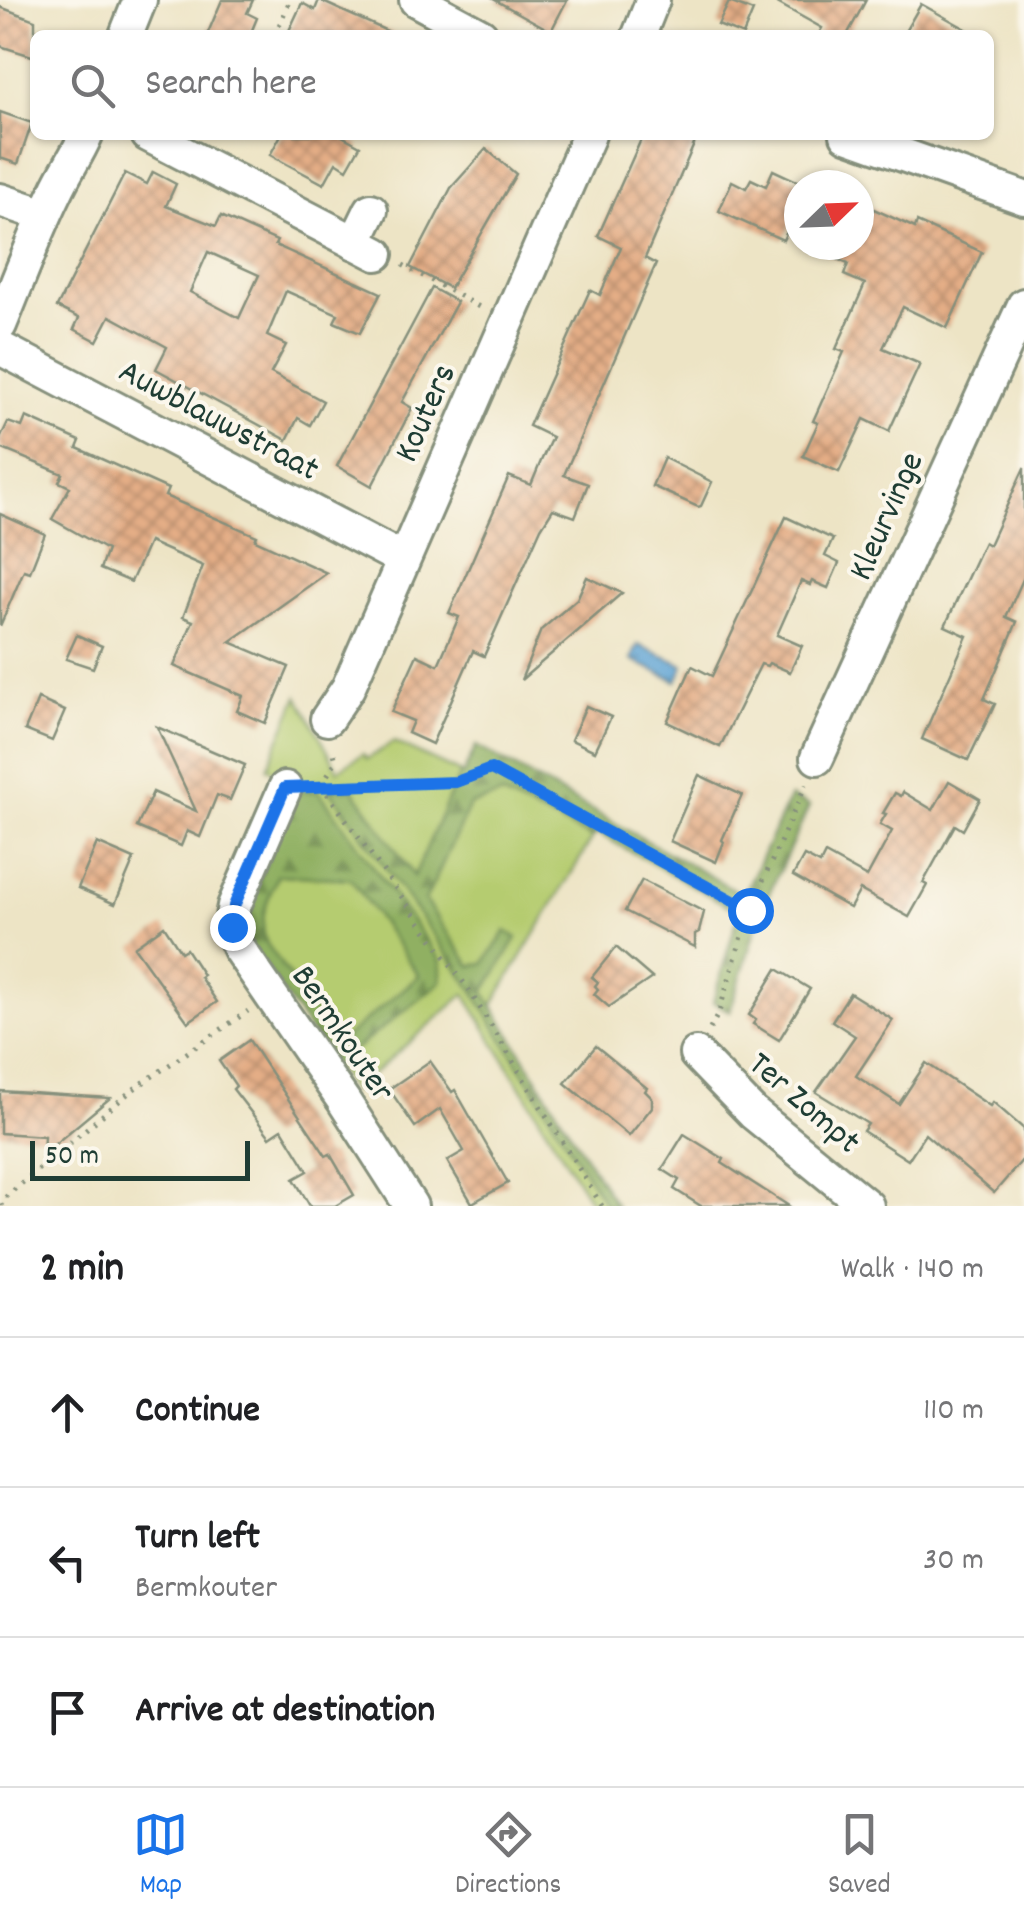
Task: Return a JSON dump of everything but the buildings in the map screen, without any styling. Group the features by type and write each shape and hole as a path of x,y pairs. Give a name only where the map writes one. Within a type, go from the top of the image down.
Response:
{"street":[{"path":"416,0 473,30"},
{"path":"641,30 653,0"},
{"path":"128,30 137,1"},
{"path":"0,325 58,187 84,140"},
{"path":"158,140 366,249 372,210"},
{"name":"Kouters","path":"327,719 344,696 587,140"},
{"path":"861,140 1024,198"},
{"path":"0,200 46,215"},
{"name":"Kleurvinge","path":"818,758 1024,305"},
{"name":"Auwblauwstraat","path":"0,348 402,559"},
{"name":"Bermkouter","path":"285,788 232,916 236,944 412,1206"},
{"name":"Ter Zompt","path":"696,1054 753,1113 866,1206"}],"path":[{"path":"276,30 290,0"},
{"path":"366,249 507,322"},
{"path":"321,786 336,761 327,719"},
{"path":"696,1054 719,1012 750,910 818,758"},
{"path":"321,786 456,782 491,769 750,910"},
{"path":"321,786 469,990 602,1206"},
{"path":"1,1206 2,1200 131,1091 271,995"}],"green space":[{"path":"298,696 338,770 363,754 367,759 394,742 463,774 476,746 744,895 790,797 809,806 761,911 730,1011 713,1002 739,912 596,832 492,1006 616,1206 593,1206 465,994 352,1092 243,915 300,784 267,768"},
{"path":"476,746 744,895 790,797 809,806 761,911 730,1011 713,1002 739,912 597,833 592,838 501,795 470,805 425,901 471,966 484,963 506,931 517,938 484,992 616,1206 606,1206 472,989 329,789 353,789 414,876"},
{"path":"318,790 441,961 441,982 334,1066 250,945 243,915 297,792","holes":["278,875 351,879 419,976 337,1044 267,944 263,917"]}],"water":[{"path":"638,645 684,665 677,681 631,660"}],"route":[{"path":"232,927 234,906 285,788 456,782 491,769 750,910"}]}
